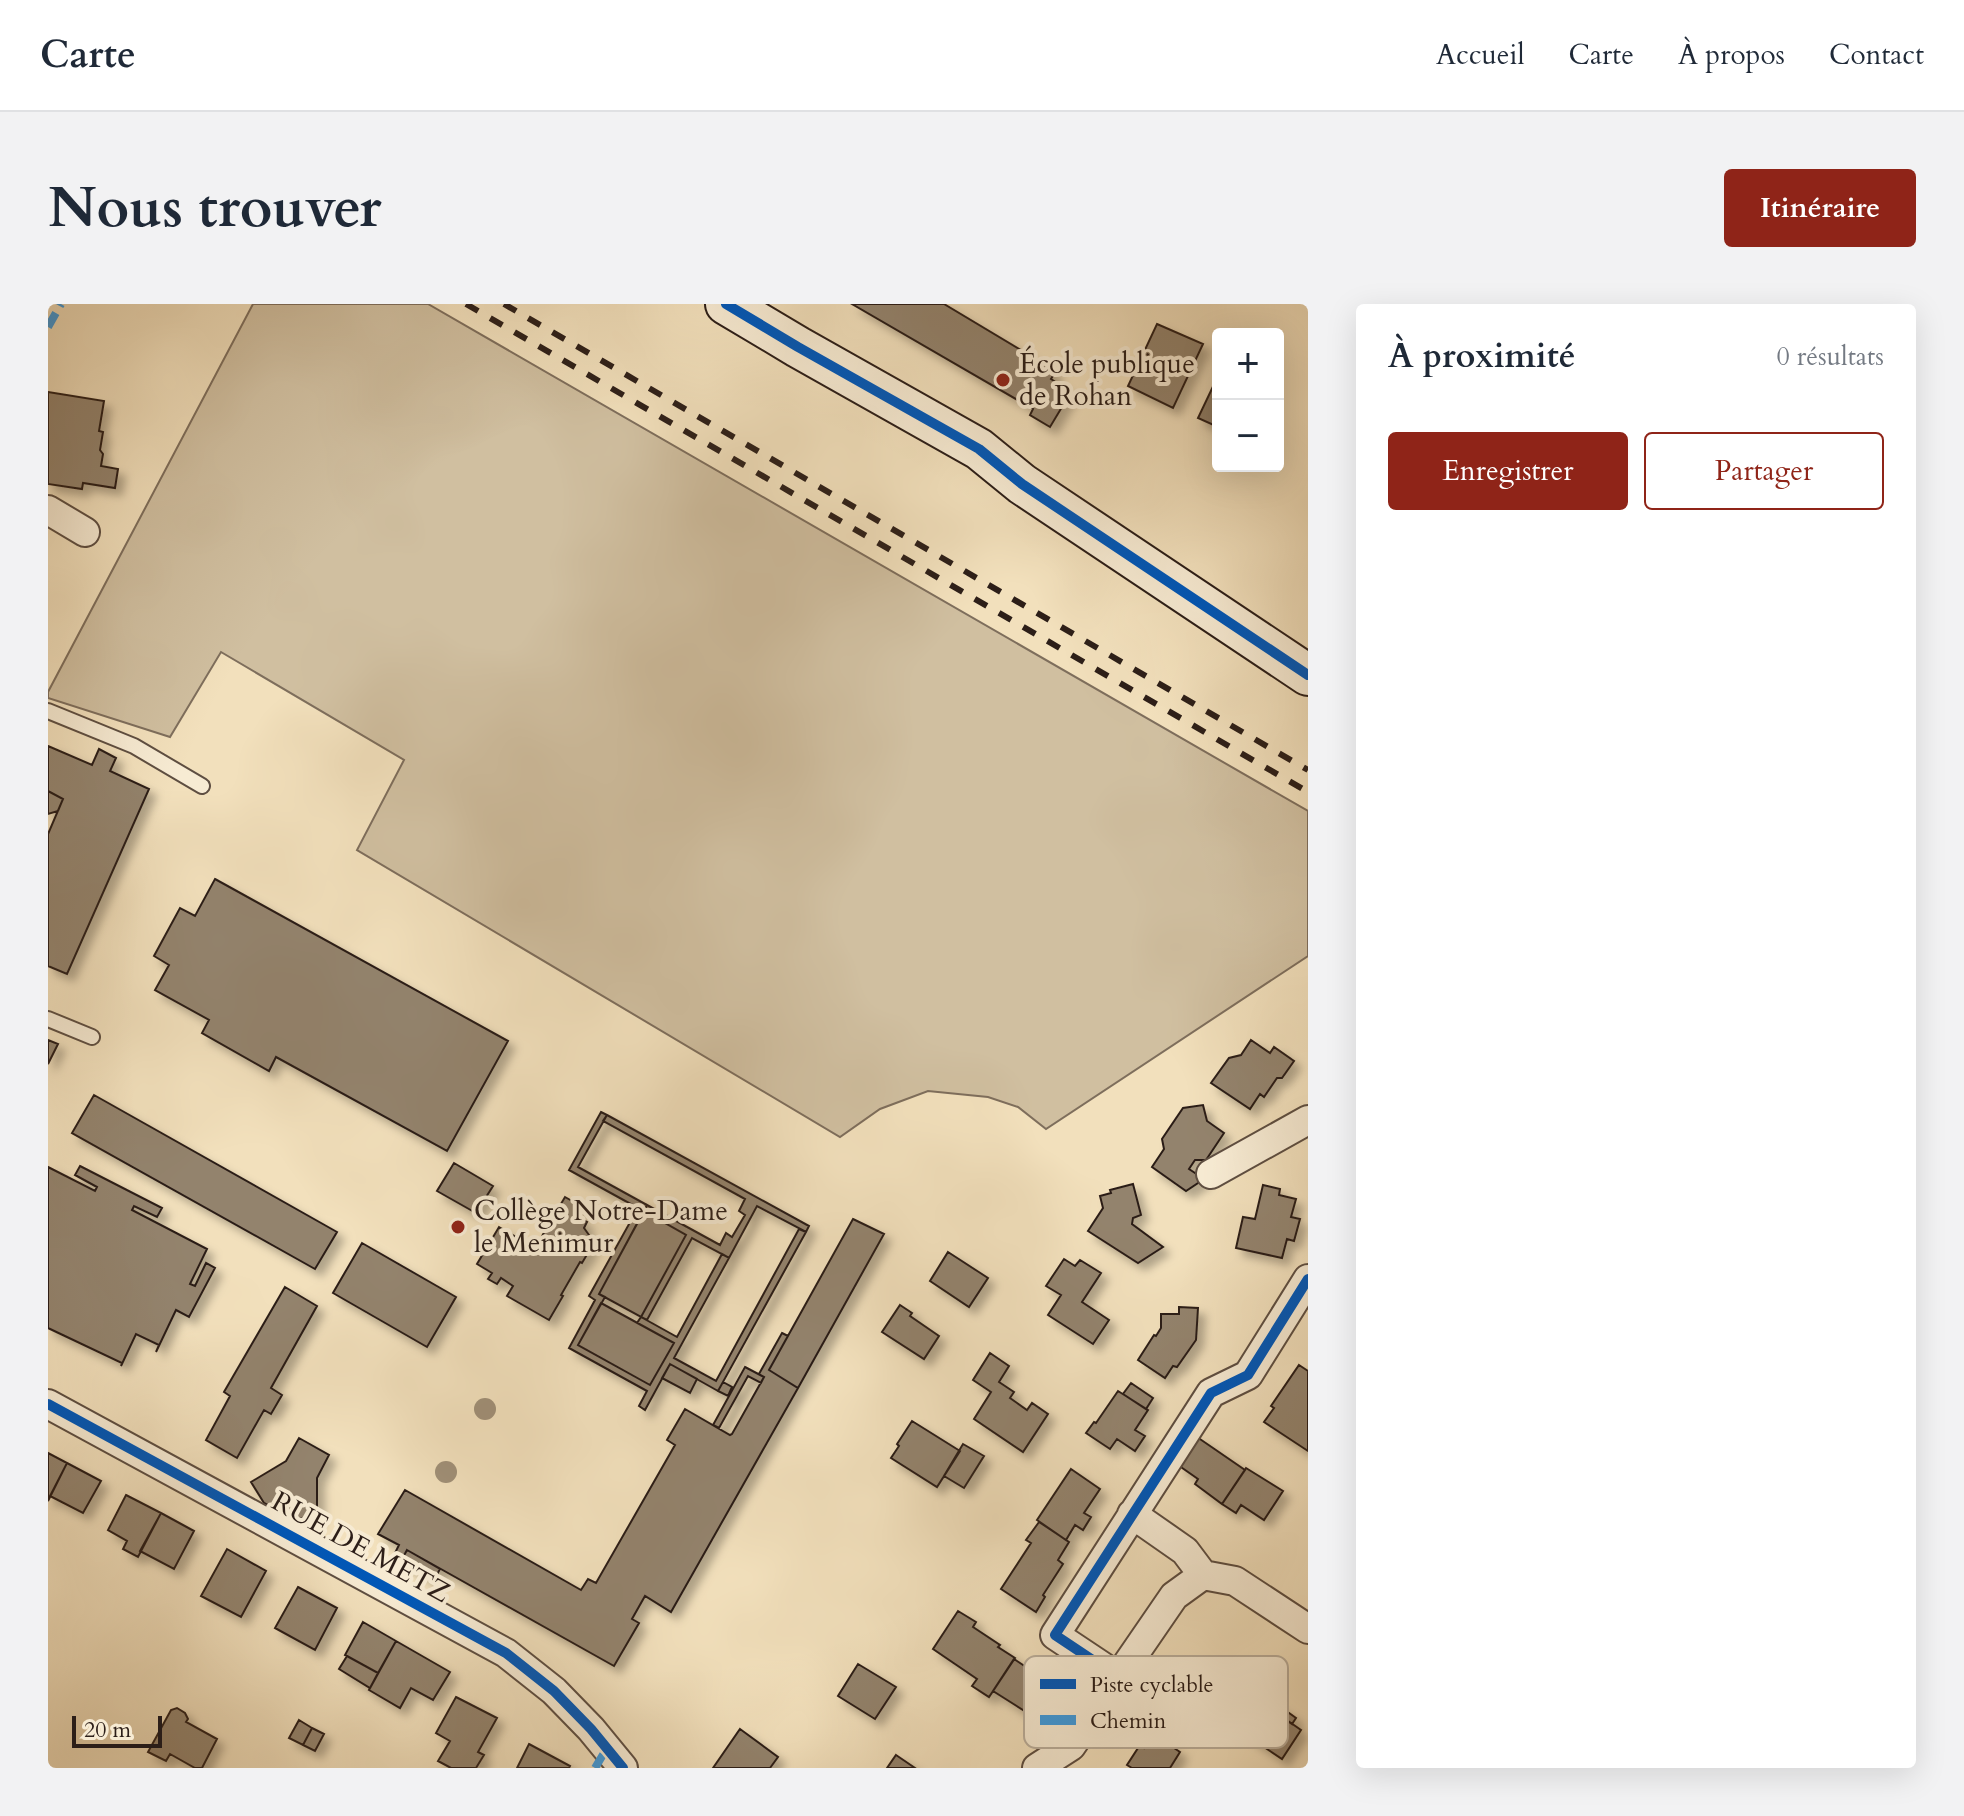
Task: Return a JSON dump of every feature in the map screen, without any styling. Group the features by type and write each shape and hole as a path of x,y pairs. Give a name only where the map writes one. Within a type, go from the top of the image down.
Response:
{"street":[{"path":"726,304 979,449 1022,484 1308,675"},
{"path":"48,510 85,532"},
{"path":"1211,1174 1308,1120"},
{"path":"1086,1656 1055,1635 1211,1393 1248,1375 1308,1279"},
{"name":"RUE DE METZ","path":"48,1404 506,1653 554,1691 623,1768"},
{"path":"1132,1514 1185,1551 1203,1575 1235,1581 1308,1629"},
{"path":"1133,1656 1174,1596 1203,1575"},
{"path":"1037,1768 1068,1748"}],"lane":[{"path":"48,711 134,746 202,786"},
{"path":"48,1019 92,1037"}],"shaded area":[{"path":"253,304 428,304 1308,811 1308,956 1046,1129 1018,1107 988,1097 928,1091 880,1109 840,1137 357,850 404,760 221,652 170,737 48,698 48,692"}],"building":[{"path":"852,304 944,304 1056,371 1051,379 1071,392 1050,427 1030,415 1033,409"},
{"path":"1157,324 1203,344 1173,408 1128,386"},
{"path":"1212,389 1212,424 1198,418"},
{"path":"48,392 104,401 99,431 103,432 101,466 118,469 115,488 83,483 82,489 48,484"},
{"path":"48,746 92,765 99,749 116,758 110,771 149,789 67,974 48,966 48,834 63,799 48,791"},
{"path":"48,791 63,799 58,811 48,814"},
{"path":"215,879 508,1041 447,1151 276,1057 269,1071 202,1033 209,1020 155,990 169,965 154,956 180,908 195,916"},
{"path":"48,1040 58,1044 48,1064"},
{"path":"1251,1040 1270,1053 1274,1047 1294,1061 1264,1097 1260,1094 1250,1109 1211,1083 1229,1058 1241,1055"},
{"path":"94,1095 337,1232 315,1269 72,1133"},
{"path":"1203,1105 1207,1121 1224,1133 1206,1160 1195,1160 1189,1169 1204,1179 1186,1191 1152,1167 1164,1149 1162,1139 1183,1108"},
{"path":"601,1112 607,1115 578,1167 647,1205 599,1294 605,1297 578,1345 650,1385 674,1343 637,1323 641,1317 677,1337 722,1254 729,1258 674,1358 716,1381 799,1229 806,1232 718,1391 670,1364 645,1410 639,1406 647,1391 569,1348 595,1300 589,1296 638,1208 569,1170"},
{"path":"607,1115 809,1226 806,1232 757,1206 729,1258 692,1238 647,1320 641,1317 686,1235 644,1211 647,1205 720,1245 726,1233 732,1237 745,1215 739,1211 745,1199 603,1121"},
{"path":"454,1163 493,1186 476,1213 437,1191"},
{"path":"80,1166 162,1208 157,1217 134,1206 132,1210 207,1249 190,1284 195,1286 206,1263 215,1268 189,1317 176,1310 156,1352 159,1345 136,1334 121,1366 122,1363 48,1328 48,1167 95,1191 97,1187 75,1175"},
{"path":"1133,1184 1141,1215 1133,1218 1132,1224 1163,1247 1138,1263 1088,1231 1103,1208 1100,1196"},
{"path":"1263,1185 1280,1189 1279,1195 1296,1199 1291,1217 1300,1219 1294,1241 1287,1239 1282,1258 1236,1248 1243,1217 1255,1219"},
{"path":"565,1197 581,1206 575,1216 587,1222 584,1228 589,1235 585,1242 592,1246 549,1320 507,1296 513,1286 501,1278 497,1284 488,1279 492,1273 477,1264 499,1227 535,1248"},
{"path":"644,1211 686,1235 641,1317 599,1294"},
{"path":"853,1219 884,1234 798,1388 769,1370"},
{"path":"362,1243 456,1297 427,1347 333,1293"},
{"path":"948,1252 988,1278 969,1307 930,1281"},
{"path":"1064,1259 1075,1266 1080,1260 1101,1273 1082,1302 1109,1320 1093,1344 1048,1315 1061,1295 1046,1286"},
{"path":"285,1287 317,1306 271,1388 282,1395 271,1414 264,1410 237,1458 206,1440 230,1396 224,1392"},
{"path":"601,1303 674,1343 650,1385 578,1345"},
{"path":"900,1305 939,1336 924,1359 882,1332"},
{"path":"1179,1307 1198,1308 1196,1340 1165,1378 1138,1360 1161,1328 1161,1314 1179,1314"},
{"path":"782,1333 788,1336 769,1370 798,1388 671,1612 645,1596 632,1619 639,1623 614,1666 407,1550 401,1561 393,1557 399,1545 378,1534 405,1490 581,1590 588,1579 596,1583 675,1445 667,1440 685,1409 732,1434 764,1377 759,1374"},
{"path":"990,1353 1009,1366 999,1382 1014,1392 1010,1398 1027,1410 1032,1403 1048,1414 1023,1452 974,1419 991,1392 973,1380"},
{"path":"670,1364 697,1379 690,1393 662,1378"},
{"path":"1299,1365 1308,1371 1308,1451 1264,1422 1274,1408 1271,1406"},
{"path":"745,1367 764,1377 761,1383 748,1376 719,1428 713,1425"},
{"path":"723,1382 732,1387 728,1396 718,1391"},
{"path":"1131,1383 1153,1398 1146,1409 1123,1394"},
{"path":"1118,1391 1148,1410 1135,1430 1145,1436 1135,1451 1117,1439 1110,1449 1086,1433"},
{"path":"912,1421 960,1451 937,1487 891,1458"},
{"path":"1197,1437 1245,1470 1222,1504 1195,1484 1198,1479 1178,1465"},
{"path":"299,1438 329,1455 317,1478 317,1518 293,1519 264,1503 251,1482 286,1461"},
{"path":"963,1444 984,1456 964,1488 944,1476"},
{"path":"48,1453 67,1463 48,1501"},
{"path":"67,1463 101,1481 83,1513 50,1496"},
{"path":"1246,1468 1283,1491 1264,1520 1241,1505 1236,1513 1222,1504"},
{"path":"1071,1469 1100,1489 1084,1513 1091,1517 1083,1530 1075,1525 1066,1540 1037,1520"},
{"path":"126,1495 161,1513 138,1557 123,1549 127,1541 108,1530"},
{"path":"161,1513 194,1531 174,1569 140,1551"},
{"path":"1039,1522 1069,1542 1058,1560 1063,1564 1036,1612 1001,1589 1031,1543 1026,1540"},
{"path":"227,1549 266,1571 241,1617 201,1596"},
{"path":"407,1550 440,1569 434,1580 401,1561"},
{"path":"298,1587 337,1608 315,1650 275,1628"},
{"path":"958,1611 976,1622 973,1627 1015,1658 989,1697 972,1686 977,1679 933,1649"},
{"path":"363,1622 396,1641 378,1673 345,1655"},
{"path":"396,1641 450,1672 433,1700 411,1688 400,1708 369,1690"},
{"path":"347,1656 378,1673 370,1688 339,1669"},
{"path":"1014,1659 1024,1666 1024,1711 993,1691"},
{"path":"858,1664 896,1687 875,1719 838,1696"},
{"path":"456,1697 497,1718 478,1752 484,1755 476,1768 451,1768 438,1761 450,1741 436,1733"},
{"path":"177,1708 185,1713 186,1722 217,1739 202,1768 195,1768 170,1754 166,1761 148,1752 171,1710"},
{"path":"1288,1712 1296,1718 1292,1724 1288,1721"},
{"path":"299,1720 312,1728 303,1745 289,1738"},
{"path":"1288,1721 1301,1730 1282,1759 1266,1748 1288,1748"},
{"path":"312,1728 324,1734 315,1751 303,1745"},
{"path":"740,1729 778,1757 770,1768 713,1768"},
{"path":"529,1744 570,1766 569,1768 517,1768"},
{"path":"1138,1748 1174,1748 1180,1752 1170,1768 1132,1768 1127,1765"},
{"path":"896,1755 915,1768 887,1768"}],"railway":[{"path":"466,304 1308,792"},
{"path":"504,304 1308,770"}],"marked path":[{"path":"48,327 61,304"},
{"path":"595,1768 607,1748"}],"cycle path":[{"path":"726,304 979,449 1022,484 1308,675"},
{"path":"1086,1656 1055,1635 1211,1393 1248,1375 1308,1279"},
{"path":"48,1404 506,1653 554,1691 623,1768"}],"place":[{"name":"École publique de Rohan","path":"1003,380"},
{"name":"Collège Notre-Dame le Menimur","path":"458,1227"}]}
